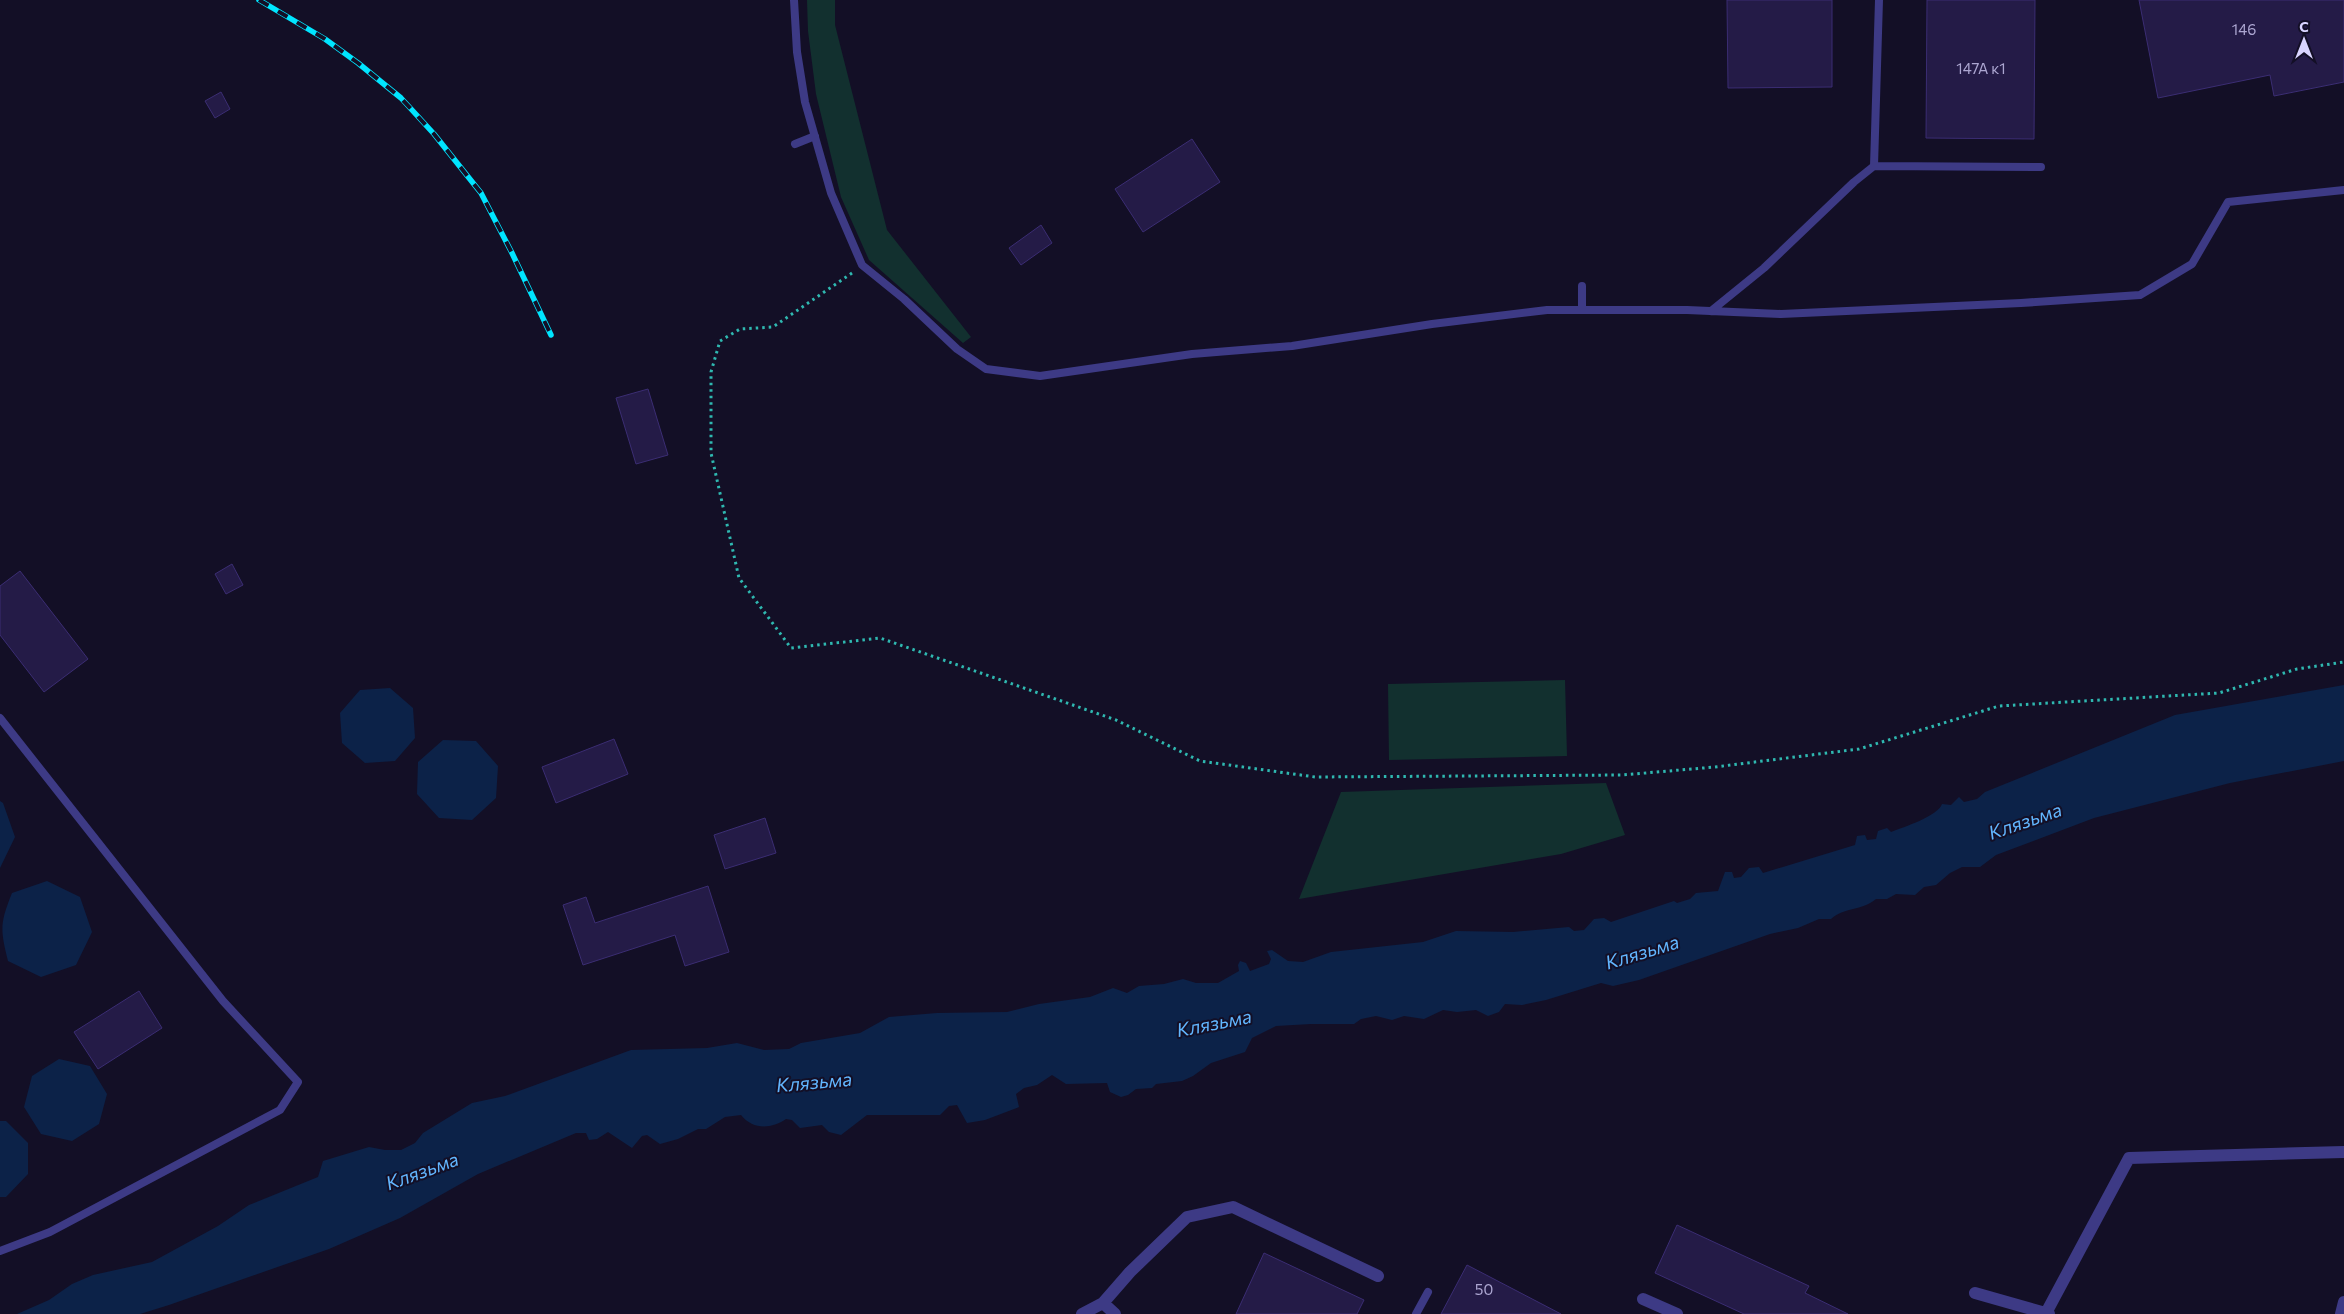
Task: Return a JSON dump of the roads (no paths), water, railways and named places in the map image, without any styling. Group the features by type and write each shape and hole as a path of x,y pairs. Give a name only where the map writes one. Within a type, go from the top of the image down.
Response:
{"street":[{"path":"1975,1293 2048,1314 2129,1158 2344,1152"},
{"path":"1082,1314 1103,1302 1130,1272 1187,1217 1233,1207 1378,1276"},
{"path":"1643,1299 1677,1314"},
{"path":"1103,1302 1116,1314"},
{"path":"2340,1314 2344,1302"}],"lane":[{"path":"794,0 797,52 805,102 831,193 862,265 904,299 957,349 986,370 1040,376 1192,354 1292,346 1432,324 1547,310 1711,311 1781,314 2021,303 2140,295 2192,264 2228,202 2344,190"},
{"path":"1874,166 1879,0"},
{"path":"795,144 814,136"},
{"path":"1711,311 1764,268 1854,182 1874,166 2041,167"},
{"path":"1582,286 1582,310"},
{"path":"0,718 223,1001 298,1082 280,1110 50,1232 0,1251"},
{"path":"1416,1314 1428,1292"}],"water":[{"name":"Клязьма","path":"2344,685 2344,761 2230,783 2094,818 1996,855 1980,867 1962,867 1950,873 1936,885 1924,887 1915,895 1896,894 1887,899 1876,899 1865,906 1842,912 1831,919 1819,919 1798,928 1770,934 1639,980 1613,986 1601,983 1546,1000 1522,1005 1505,1004 1499,1012 1488,1016 1476,1010 1457,1012 1443,1010 1424,1019 1404,1016 1392,1020 1376,1016 1361,1019 1354,1024 1276,1026 1252,1038 1245,1052 1211,1063 1193,1076 1182,1081 1156,1084 1152,1088 1136,1089 1128,1095 1121,1097 1110,1092 1107,1083 1066,1084 1052,1075 1037,1085 1024,1088 1016,1094 1019,1107 985,1120 967,1123 957,1105 949,1106 940,1115 867,1115 841,1135 829,1132 822,1125 800,1128 792,1120 786,1119 774,1125 757,1125 746,1120 741,1115 725,1117 706,1129 698,1129 678,1139 660,1144 647,1135 642,1136 632,1148 608,1132 597,1139 589,1140 586,1133 576,1133 478,1174 400,1218 329,1249 169,1305 140,1314 17,1314 49,1300 72,1284 93,1275 152,1262 218,1226 249,1205 318,1177 323,1161 369,1147 401,1150 415,1143 423,1133 472,1103 505,1096 631,1050 707,1048 737,1043 764,1050 789,1049 801,1043 860,1033 889,1017 937,1013 1007,1012 1039,1004 1090,997 1113,988 1127,993 1139,986 1164,984 1183,979 1196,983 1218,983 1239,971 1238,965 1240,961 1246,963 1250,971 1269,964 1271,959 1267,951 1272,950 1288,961 1303,962 1331,952 1423,942 1456,931 1513,932 1569,927 1574,931 1584,930 1594,919 1604,918 1611,922 1674,901 1677,903 1690,899 1696,893 1718,891 1725,872 1732,872 1734,878 1741,877 1749,868 1759,867 1763,873 1855,845 1857,836 1865,835 1867,840 1876,839 1878,831 1887,828 1891,832 1912,824 1934,813 1942,804 1951,805 1959,797 1964,802 1977,799 1985,792 2175,715"},
{"path":"390,688 413,708 415,738 395,761 365,763 342,743 340,713 360,690"},
{"path":"443,740 476,741 498,766 496,798 472,820 439,818 417,794 418,762"},
{"path":"0,801 3,803 15,837 0,868"},
{"path":"47,881 80,897 92,932 76,965 41,977 8,961 2,926 12,893"},
{"path":"59,1059 90,1066 107,1094 99,1124 72,1141 41,1134 24,1107 32,1076"},
{"path":"0,1121 6,1121 28,1143 28,1174 6,1197 0,1197"}],"railway":[{"path":"259,0 325,39 358,63 401,98 434,134 481,193 551,335"}]}
